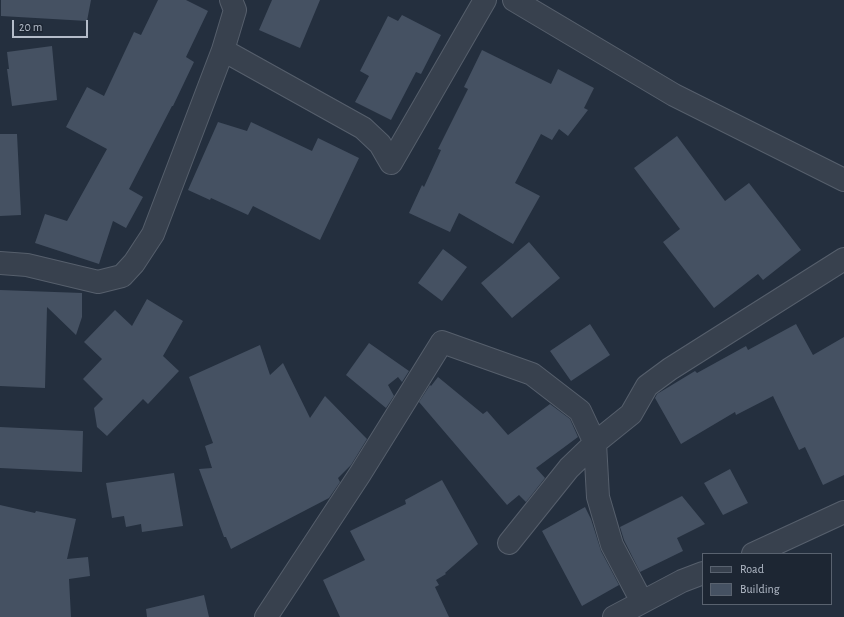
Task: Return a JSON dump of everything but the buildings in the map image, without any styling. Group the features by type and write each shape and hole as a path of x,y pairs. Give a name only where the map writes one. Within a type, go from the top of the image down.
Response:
{"street":[{"path":"0,263 27,265 98,282 122,276 134,263 153,234 223,50 235,10 231,0"},
{"path":"223,50 363,128 380,144 391,163 485,0"},
{"path":"514,0 674,95 844,180"},
{"path":"509,542 569,468 595,443 631,414 647,386 670,369 844,259"},
{"path":"266,617 360,474 442,342 532,374 580,411 595,443 598,498 612,545 642,602"},
{"path":"755,553 844,512"},
{"path":"614,617 682,581 702,573"}]}
